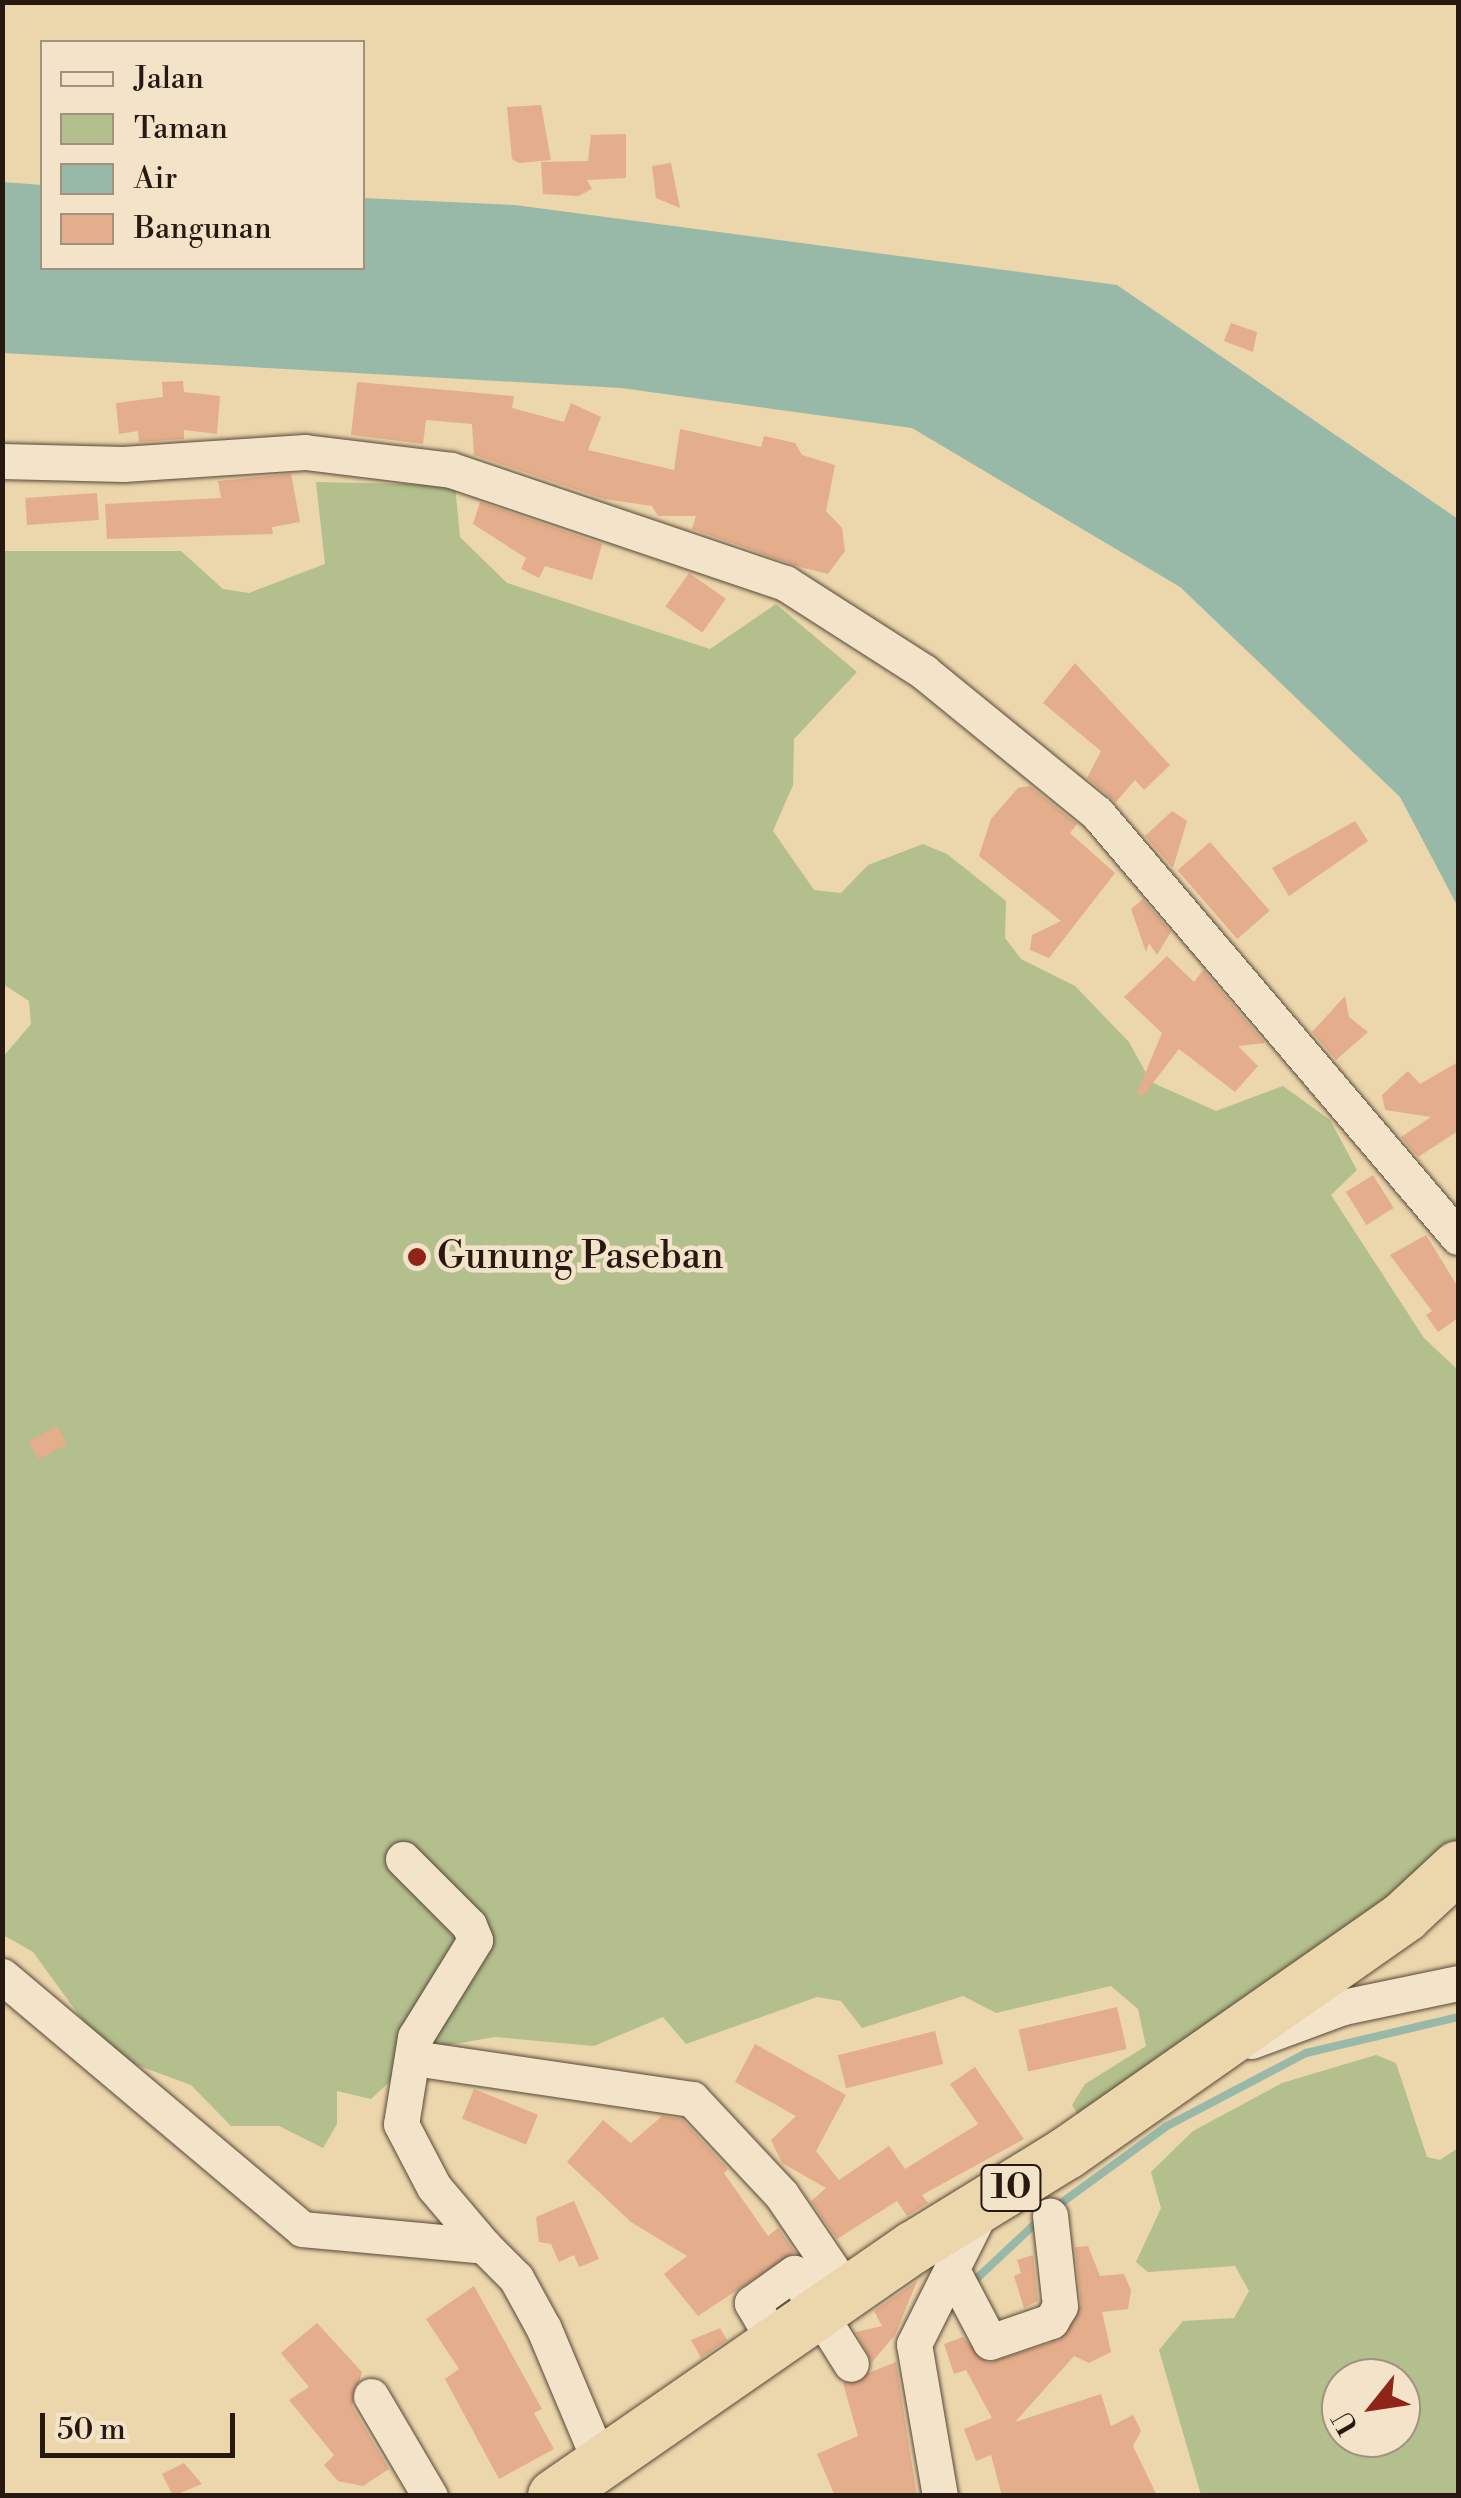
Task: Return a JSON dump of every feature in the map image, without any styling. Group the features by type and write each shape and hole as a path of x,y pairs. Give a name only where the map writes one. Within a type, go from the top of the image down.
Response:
{"highway":[{"name":"10","path":"554,2496 1202,2058 1406,1916 1458,1867"}],"street":[{"path":"2,461 142,463 306,452 451,470 785,583 924,672 1096,813 1458,1236"},
{"path":"402,1859 470,1925 475,1940 415,2037 401,2124 434,2187 516,2278 544,2329 602,2467"},
{"path":"2,1976 302,2229 484,2246"},
{"path":"1202,2058 1343,2007 1458,1983"},
{"path":"414,2058 692,2098 781,2194 836,2304 851,2364"},
{"path":"940,2496 912,2369 922,2324 960,2286 982,2208"},
{"path":"960,2286 996,2343 1058,2314 1050,2216"},
{"path":"371,2396 430,2496"}],"green space":[{"path":"316,482 455,485 460,537 507,583 710,649 776,604 857,672 794,739 793,785 773,831 814,890 841,893 868,865 923,844 947,854 1006,901 1005,938 1021,959 1075,986 1129,1042 1151,1082 1216,1111 1283,1086 1330,1120 1357,1170 1331,1195 1424,1338 1458,1370 1458,1882 1080,2118 1072,2105 1085,2084 1146,2046 1138,2009 1111,1986 996,2013 963,1996 862,2028 841,2001 817,1997 686,2044 663,2017 594,2046 495,2037 425,2049 371,2099 337,2091 337,2124 323,2148 279,2126 231,2126 191,2085 131,2063 95,2037 33,1952 3,1935 2,1058 31,1024 29,1001 3,984 3,551 181,551 223,589 249,593 325,564"},
{"path":"1376,2055 1396,2063 1427,2157 1440,2160 1458,2148 1458,2495 1201,2495 1159,2350 1183,2321 1234,2318 1249,2291 1235,2266 1148,2272 1136,2262 1161,2208 1151,2172 1193,2131 1282,2083"}],"water":[{"path":"3,182 40,185 40,270 365,270 365,198 515,205 1117,285 1458,519 1458,907 1400,797 1180,587 912,428 621,388 3,353"}],"building":[{"path":"541,105 551,160 519,163 512,159 507,107"},
{"path":"626,134 626,178 587,180 592,189 578,196 543,194 541,162 588,161 591,135"},
{"path":"671,163 680,208 656,198 652,166"},
{"path":"1231,323 1257,332 1253,352 1224,341"},
{"path":"183,381 184,392 220,396 217,434 184,430 184,439 139,442 138,431 119,434 116,403 163,397 162,382"},
{"path":"357,382 514,396 512,408 564,422 571,403 601,417 588,450 674,470 680,429 761,447 764,436 795,443 802,455 835,465 826,511 842,528 845,551 828,574 800,567 692,529 696,516 658,516 652,506 604,499 474,455 472,424 426,420 423,444 351,435"},
{"path":"291,474 300,522 272,527 273,534 107,539 105,504 221,498 218,481"},
{"path":"97,493 99,520 27,525 25,498"},
{"path":"480,502 602,544 592,580 545,566 539,578 521,569 526,558 473,524"},
{"path":"689,573 726,599 702,632 665,607"},
{"path":"1075,663 1170,765 1144,790 1135,780 1116,802 1087,778 1101,751 1043,703"},
{"path":"1030,786 1077,824 1070,833 1115,873 1049,958 1030,950 1032,935 1061,921 979,856 991,819 1018,788"},
{"path":"1172,811 1187,821 1173,868 1145,836"},
{"path":"1355,821 1368,841 1289,896 1272,868"},
{"path":"1210,842 1270,911 1237,939 1178,870"},
{"path":"1143,899 1171,932 1157,955 1149,943 1146,952 1131,909"},
{"path":"1167,956 1194,982 1203,970 1265,1043 1238,1046 1258,1066 1235,1092 1179,1049 1143,1096 1137,1093 1162,1033 1124,997"},
{"path":"1345,996 1349,1017 1368,1032 1336,1060 1312,1032"},
{"path":"1458,1062 1458,1131 1418,1157 1401,1137 1431,1117 1385,1110 1382,1095 1408,1071 1420,1084"},
{"path":"1373,1175 1394,1208 1367,1225 1346,1192"},
{"path":"1426,1235 1458,1287 1458,1318 1438,1332 1426,1315 1432,1311 1390,1255"},
{"path":"57,1426 67,1445 39,1460 29,1441"},
{"path":"1117,2007 1127,2049 1028,2072 1019,2030"},
{"path":"935,2031 943,2064 846,2088 838,2055"},
{"path":"755,2044 846,2095 816,2151 839,2180 889,2146 905,2169 978,2124 950,2084 975,2067 1024,2139 922,2195 928,2203 907,2216 897,2201 837,2239 811,2201 826,2188 782,2163 771,2140 796,2116 735,2082"},
{"path":"474,2089 538,2115 526,2145 462,2119"},
{"path":"662,2116 682,2119 728,2169 724,2173 768,2236 778,2228 795,2252 698,2316 664,2274 687,2256 631,2222 567,2162 603,2120 631,2143"},
{"path":"574,2201 599,2259 579,2267 574,2255 559,2262 551,2244 539,2242 536,2217"},
{"path":"1088,2246 1100,2276 1124,2274 1131,2290 1128,2309 1102,2312 1111,2352 1089,2363 1074,2356 1015,2422 1101,2394 1111,2426 1133,2415 1141,2431 1133,2446 1157,2496 1002,2496 991,2455 976,2461 964,2429 992,2418 966,2370 954,2374 944,2344 963,2337 988,2363 1059,2340 1081,2305 1075,2247"},
{"path":"1033,2255 1038,2301 1024,2308 1014,2276 1021,2273 1017,2260"},
{"path":"917,2281 895,2335 872,2362 856,2332 882,2326 874,2311"},
{"path":"474,2286 542,2409 534,2413 554,2449 499,2479 445,2379 459,2369 426,2319"},
{"path":"317,2323 362,2372 352,2406 389,2469 363,2486 338,2481 324,2465 334,2455 289,2400 309,2387 281,2353"},
{"path":"720,2328 727,2340 701,2358 691,2340"},
{"path":"896,2362 917,2496 835,2496 817,2454 858,2436 843,2383"},
{"path":"184,2463 202,2484 173,2496 162,2474"}],"waterway":[{"path":"1053,2209 1167,2126 1306,2053 1458,2017"},
{"path":"972,2283 1038,2221"}],"place":[{"name":"Gunung Paseban","path":"417,1257"}]}
